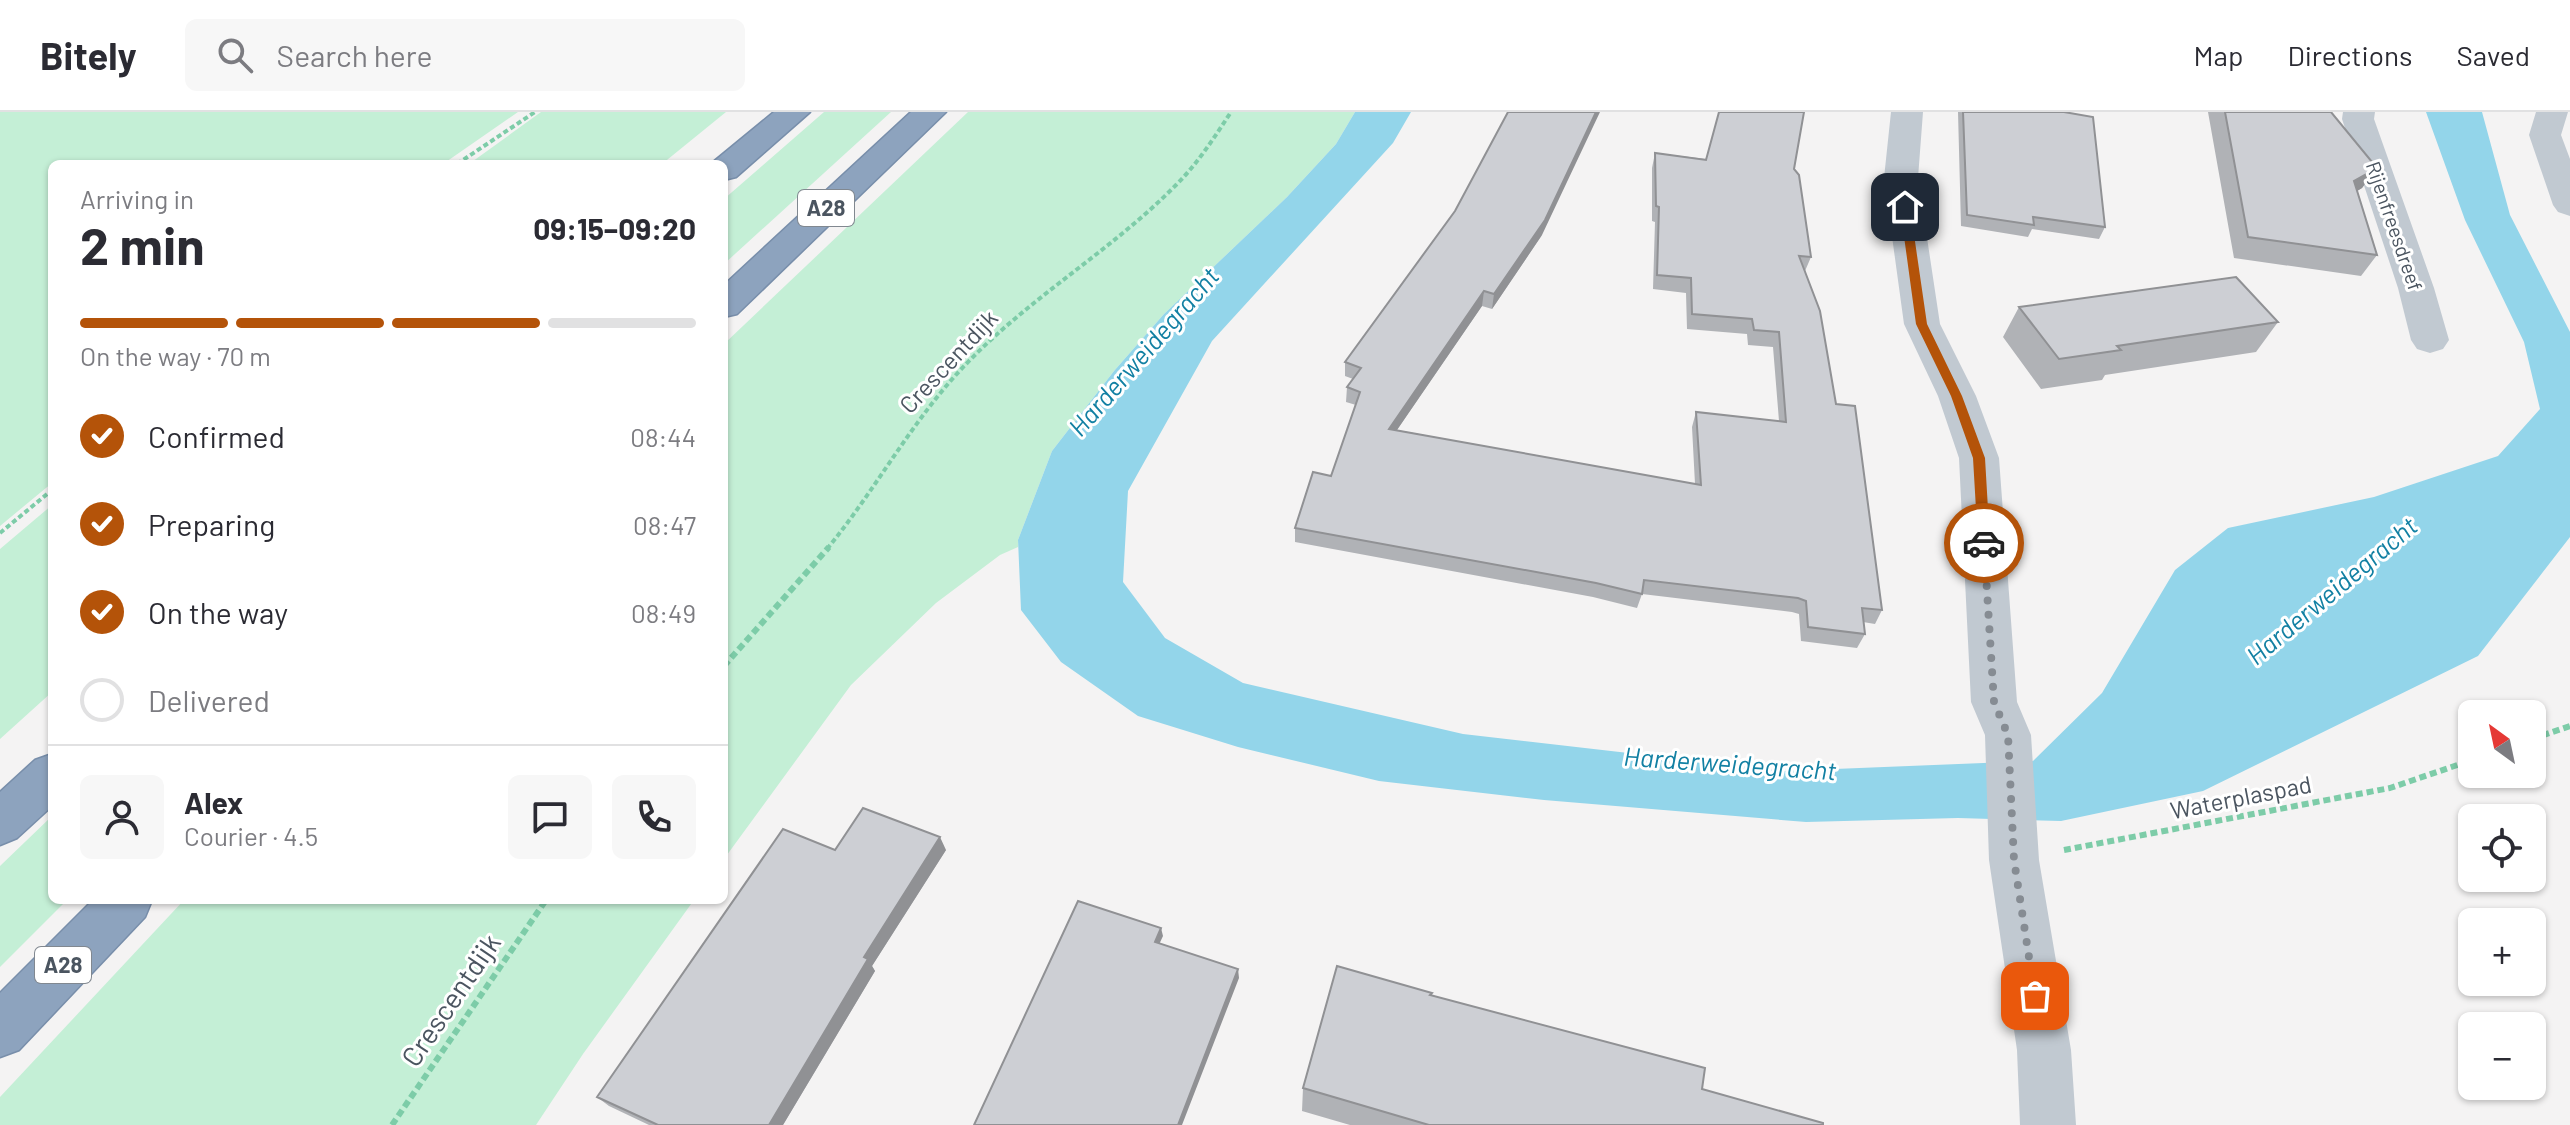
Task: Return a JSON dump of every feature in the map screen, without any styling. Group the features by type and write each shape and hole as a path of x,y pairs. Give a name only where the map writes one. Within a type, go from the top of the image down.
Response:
{"highway":[{"path":"728,167 794,112"},
{"name":"A28","path":"728,301 930,112"},
{"path":"0,823 48,779"},
{"name":"A28","path":"0,1031 123,904"}],"street":[{"path":"1907,112 1901,178 1922,324 1957,396 1979,458 1994,702 2008,735 2014,860 2044,1050 2048,1125"},
{"name":"Rijenfreesdreef","path":"2359,112 2358,119 2416,288 2430,340"},
{"path":"2552,112 2545,135 2570,205"}],"path":[{"path":"463,160 535,112"},
{"name":"Crescentdijk","path":"728,662 808,574 860,507 930,404 971,359 1013,318 1178,185 1217,138 1231,112"},
{"path":"0,533 48,493"},
{"path":"2546,734 2570,726"},
{"name":"Waterplaspad","path":"2014,860 2390,788 2458,765"},
{"name":"Crescentdijk","path":"392,1125 543,904"}],"green space":[{"path":"0,112 518,112 449,160 48,160 48,486 0,526"},
{"path":"541,112 726,112 667,160 475,160"},
{"path":"824,112 891,112 728,260 728,196"},
{"path":"968,112 1355,112 1336,144 1287,197 1164,314 1114,371 1052,451 1018,547 1000,555 936,603 851,685 728,854 728,340"},
{"path":"48,508 48,696 0,739 0,549"},
{"path":"48,820 48,904 63,904 0,967 0,866"},
{"path":"180,904 691,904 536,1125 0,1125 0,1097"}],"water":[{"name":"Harderweidegracht","path":"1355,112 1411,112 1393,143 1212,341 1128,491 1123,582 1165,638 1243,683 1463,734 1785,771 2033,761 2102,693 2175,570 2228,528 2374,497 2498,456 2540,409 2524,342 2465,220 2426,112 2482,112 2510,215 2570,332 2570,537 2478,656 2203,791 2061,821 1958,818 1806,822 1544,800 1379,781 1238,747 1138,716 1061,662 1021,610 1018,540 1052,451 1114,371 1164,314 1287,197 1336,144"}],"building":[{"path":"1508,112 1596,112 1545,220 1494,294 1484,291 1389,429 1701,485 1696,412 1786,422 1779,332 1754,330 1752,319 1692,314 1691,278 1657,275 1659,207 1656,206 1655,153 1706,160 1719,112 1804,112 1794,169 1799,175 1811,257 1799,256 1820,311 1836,404 1855,406 1882,610 1862,608 1865,634 1808,627 1806,601 1798,598 1644,580 1642,594 1295,528 1313,472 1331,476 1360,392 1347,387 1361,368 1345,362 1455,211"},
{"path":"1963,112 2064,112 2093,117 2105,227 2033,217 2034,225 1967,215"},
{"path":"2225,112 2331,112 2377,168 2354,181 2377,255 2248,237"},
{"path":"2236,277 2278,322 2117,346 2121,350 2059,359 2019,307"},
{"path":"863,808 940,837 864,957 868,959 769,1125 658,1125 597,1097 783,829 835,850"},
{"path":"1078,901 1161,928 1155,942 1238,969 1178,1125 974,1125"},
{"path":"1337,966 1432,993 1430,995 1705,1068 1702,1089 1823,1125 1429,1125 1303,1088"}],"way so far":[{"path":"1984,543 1994,702 2008,735 2014,860 2035,996"}],"route":[{"path":"1905,207 1922,324 1957,396 1979,458 1984,543"}]}
